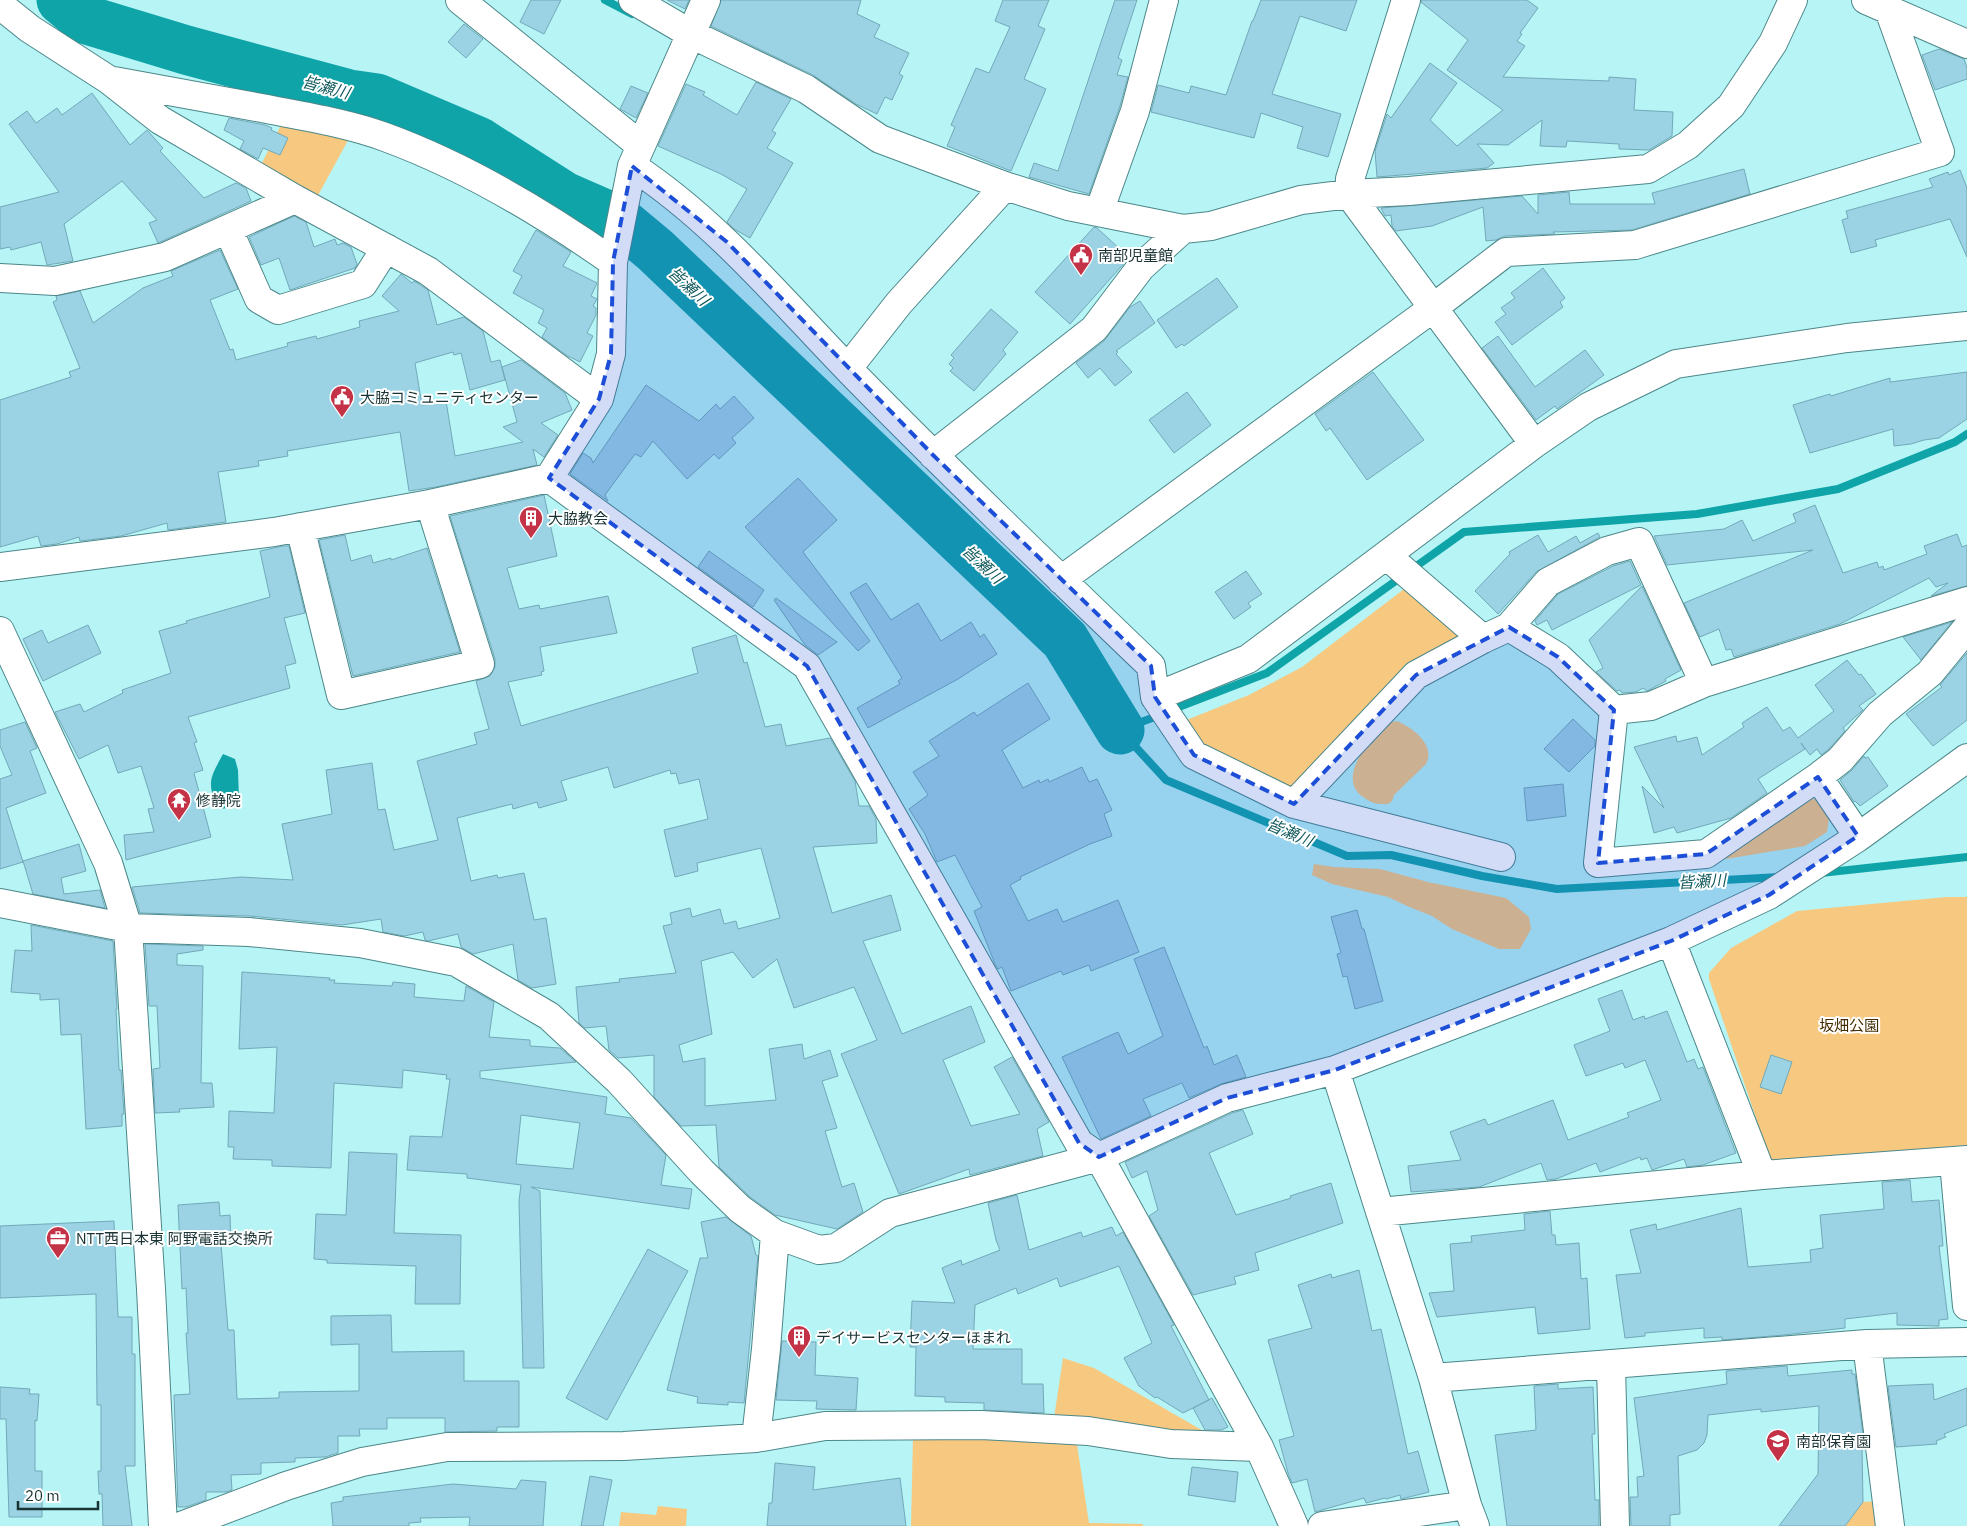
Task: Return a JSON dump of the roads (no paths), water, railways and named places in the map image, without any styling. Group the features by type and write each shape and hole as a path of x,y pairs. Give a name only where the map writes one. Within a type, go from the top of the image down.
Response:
{"street":[{"path":"460,0 636,156 653,180 726,242 933,455 1151,666 1155,697 1194,755 1294,804 1501,857"},
{"path":"633,0 691,34 806,89 880,138 1005,186 1068,206 1183,228 1211,226 1301,200 1349,194 1409,191 1648,170 1688,145 1731,106 1773,44 1793,0"},
{"path":"0,567 300,527 430,504 549,478 599,399 611,354 613,262 636,156 706,0"},
{"path":"1099,212 1135,111 1164,0"},
{"path":"1406,0 1350,179 1349,194 1534,444"},
{"path":"0,5 30,29 109,80 160,120 294,199 428,272 599,399"},
{"path":"1877,5 1967,44"},
{"path":"1061,580 1433,308 1506,252 1635,245 1940,152 1877,5"},
{"path":"109,80 323,120 383,136 450,163 566,229 613,262"},
{"path":"848,368 899,303 1005,186"},
{"path":"0,278 55,281 165,257 294,199"},
{"path":"933,455 1094,329 1141,267 1183,228"},
{"path":"228,229 259,299 278,310 363,284 386,248"},
{"path":"1155,697 1248,659 1390,559 1534,444 1588,407 1676,364 1847,338 1967,326"},
{"path":"549,478 807,666 1079,1143 1099,1157 1258,1448 1294,1526"},
{"path":"300,527 341,695 480,664 430,504"},
{"path":"1294,804 1416,675 1483,639 1510,627 1548,582 1606,551 1639,542 1704,683"},
{"path":"1390,559 1483,639"},
{"path":"1510,627 1558,657 1614,710 1651,706 1704,683 1967,601"},
{"path":"1614,710 1598,863 1706,854 1840,760 1880,714 1930,673 1967,628"},
{"path":"0,630 108,863 128,928 151,1289 163,1526"},
{"path":"0,903 128,928 249,932 360,943 456,962 549,1016 619,1081 702,1172 740,1209 775,1234 819,1250 836,1248 890,1213 1099,1157 1227,1098 1335,1070 1671,941 1769,895 1858,837 1967,758"},
{"path":"1818,777 1858,837"},
{"path":"1671,941 1762,1175"},
{"path":"1322,1526 1471,1515 1433,1378 1335,1070"},
{"path":"1380,1212 1762,1175 1961,1161 1967,1306"},
{"path":"756,1438 766,1349 775,1234"},
{"path":"1433,1378 1867,1344 1967,1342"},
{"path":"1867,1344 1890,1526"},
{"path":"1611,1365 1614,1526"},
{"path":"181,1526 286,1486 362,1462 446,1447 624,1446 756,1438 825,1426 981,1425 1088,1431 1170,1444 1258,1448"}],"water":[{"path":"223,754 235,759 238,770 239,800 229,808 218,809 212,793 211,781"}],"waterway":[{"name":"皆瀬川","path":"61,0 84,19 186,50 349,94 377,98 478,141 564,196 619,220 655,250 1065,640 1120,730"},
{"path":"605,0 632,14"},
{"path":"1171,710 1267,673 1464,532 1697,514 1838,489 1955,442 1967,434"},
{"name":"皆瀬川","path":"1160,715 1120,730 1166,780 1347,856 1391,855 1482,876 1557,889 1780,877"},
{"name":"皆瀬川","path":"1821,873 1967,857"}],"place":[{"name":"南部児童館","path":"1081,276"},
{"name":"大脇コミュニティセンター","path":"342,418"},
{"name":"大脇教会","path":"531,539"},
{"name":"修静院","path":"179,821"},
{"name":"NTT西日本東 阿野電話交換所","path":"58,1259"},
{"name":"デイサービスセンターほまれ","path":"799,1358"},
{"name":"南部保育園","path":"1778,1462"}],"park label":[{"name":"坂畑公園","path":"1849,1025"}]}
